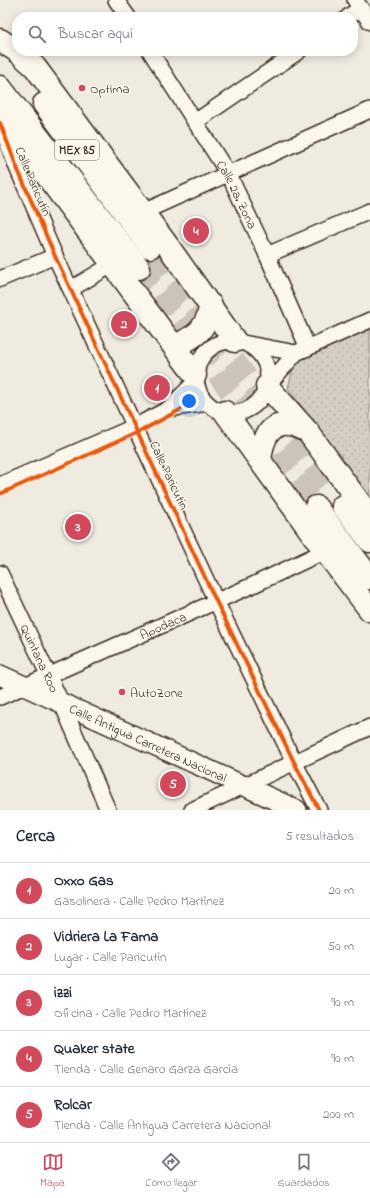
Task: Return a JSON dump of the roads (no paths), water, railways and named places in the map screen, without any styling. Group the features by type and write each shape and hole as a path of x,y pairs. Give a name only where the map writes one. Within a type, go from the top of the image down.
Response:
{"highway":[{"path":"0,40 12,48"},
{"name":"MEX 85","path":"0,44 147,261 0,87"},
{"path":"22,56 35,68 239,342"},
{"path":"0,113 174,346 196,378"},
{"path":"174,346 182,343 200,331 208,320 211,305"},
{"path":"267,386 308,432 370,517"},
{"path":"216,407 260,460 325,551 370,610"},
{"path":"260,460 262,443 268,432 275,427 280,425 291,425 308,432"},
{"path":"332,492 370,542"},
{"path":"316,506 370,578"}],"main road":[{"name":"Calle Antigua Carretera Nacional","path":"0,675 297,810"}],"street":[{"path":"116,0 124,12"},
{"path":"352,12 358,4 370,22"},
{"name":"Calle 2a. Zona","path":"153,56 229,175 267,255 302,351"},
{"path":"196,122 292,56"},
{"path":"143,212 229,175 370,110"},
{"name":"Calle Paricutín","path":"0,123 18,170 55,256 136,426 216,601 294,762 319,810"},
{"path":"267,255 370,211"},
{"path":"0,279 55,256"},
{"path":"71,289 113,264"},
{"path":"168,409 216,407 236,412 245,410 254,405 261,397 267,386 302,351 370,320"},
{"path":"216,407 200,393 196,378 199,361 206,351 216,345 226,342 239,342 302,351"},
{"path":"239,342 258,352 264,361 267,372 267,386"},
{"path":"0,485 136,426 168,409 196,378"},
{"name":"Apodaca","path":"0,697 325,551"},
{"name":"Quintana Roo","path":"0,573 62,704 108,810"},
{"path":"192,810 370,727"}],"tunnel":[{"path":"155,254 332,492"},
{"path":"139,268 316,507"}],"place":[{"name":"Optima","path":"82,88"},
{"name":"Quaker state","path":"196,231"},
{"name":"Vidriera La Fama","path":"124,324"},
{"name":"Oxxo Gas","path":"157,388"},
{"name":"izzi","path":"78,527"},
{"name":"AutoZone","path":"122,692"},
{"name":"Rolcar","path":"173,784"}]}
